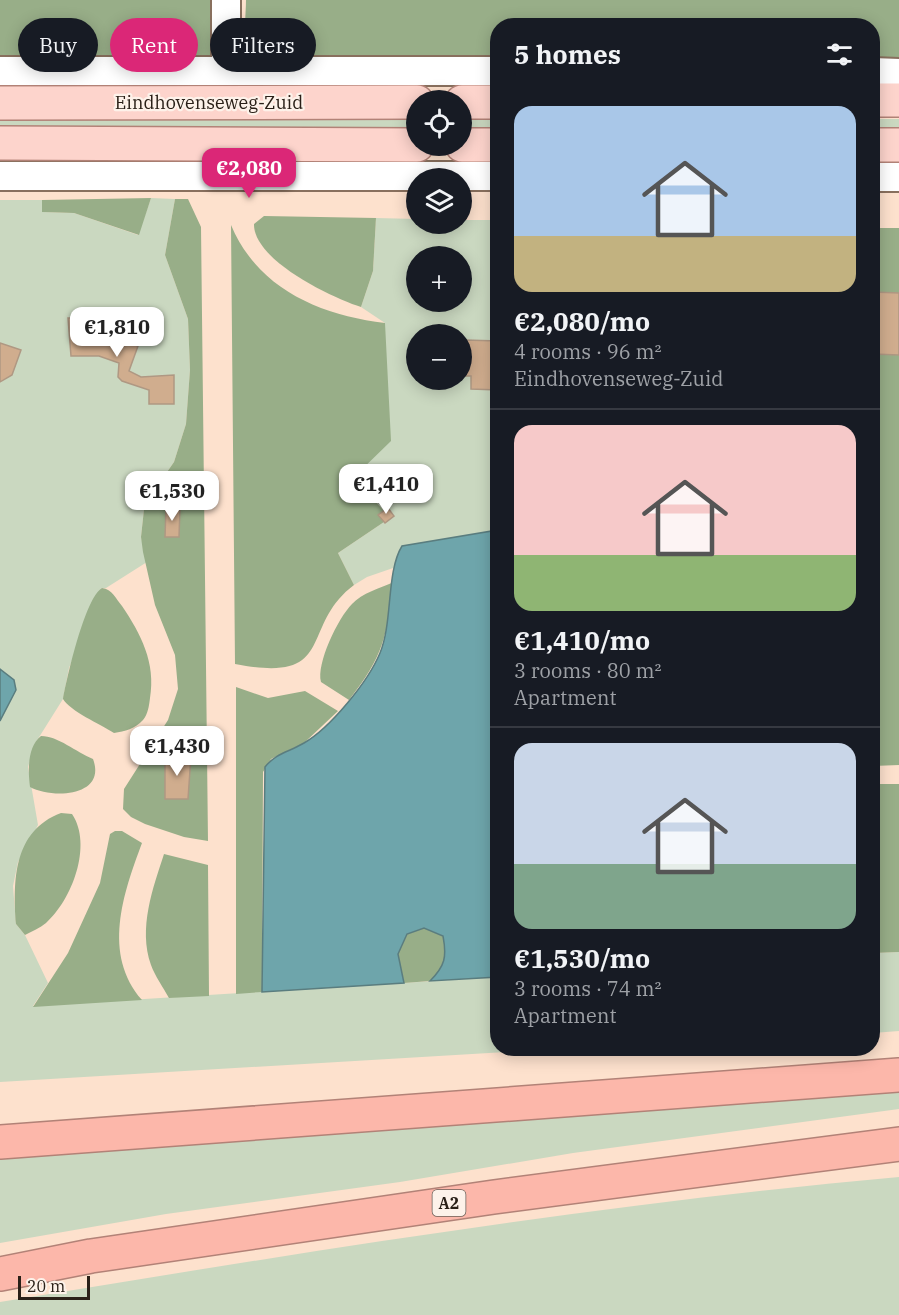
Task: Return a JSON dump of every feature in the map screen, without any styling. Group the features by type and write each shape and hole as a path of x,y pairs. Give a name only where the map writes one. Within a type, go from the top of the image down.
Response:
{"highway":[{"path":"0,1142 899,1075"},
{"name":"A2","path":"0,1274 91,1256 494,1197 899,1144"}],"main road":[{"path":"880,100 899,100"},
{"name":"Eindhovenseweg-Zuid","path":"0,103 406,102"},
{"path":"472,102 490,102"},
{"path":"0,143 406,145"},
{"path":"472,145 490,145"},
{"path":"880,145 899,145"}],"street":[{"path":"226,0 226,18"},
{"name":"Eindhovenseweg-Zuid","path":"0,71 210,71"},
{"name":"Eindhovenseweg-Zuid","path":"316,71 490,71"},
{"path":"880,72 899,73"},
{"path":"0,176 490,176"},
{"path":"880,177 899,177"}],"green space":[{"path":"0,0 215,0 215,18 210,18 210,59 198,59 198,18 110,18 110,60 98,60 98,18 18,18 18,61 0,61"},
{"path":"246,0 899,0 899,62 880,62 880,18 490,18 490,64 316,62 316,18 245,18"},
{"path":"0,119 406,120 406,127 0,129"},
{"path":"880,119 899,119 899,129 880,129"},
{"path":"472,120 490,120 490,127 472,127"},
{"path":"151,198 175,199 165,255 188,319 190,370 186,424 174,462 165,475 146,491 141,537 147,562 106,588 102,588 69,668 63,699 36,742 28,767 38,825 18,862 13,886 16,924 25,935 48,983 33,1006 490,977 490,1053 0,1082 0,721 16,690 14,680 0,669 0,200 42,200 43,212 74,213 138,235"},
{"path":"151,198 139,235 74,213 42,212 42,200"},
{"path":"175,199 188,199 201,227 208,841 184,837 145,824 131,817 123,809 124,789 168,720 178,689 175,655 155,605 141,537 146,491 165,475 174,462 186,424 190,370 188,319 165,255"},
{"path":"264,216 376,218 373,271 361,307 296,276 266,251 257,238 254,224"},
{"path":"376,218 406,219 406,234 472,234 472,220 490,220 490,532 399,551 396,567 367,577 354,585 338,553 384,522 388,515 353,478 385,323 361,307 373,271"},
{"path":"231,225 257,266 274,282 294,295 337,313 385,323 391,441 353,478 388,515 384,522 338,553 354,585 337,601 304,659 290,666 268,668 235,664"},
{"path":"880,228 899,228 899,765 880,766"},
{"path":"394,582 389,618 382,645 370,670 349,700 321,682 320,674 325,653 335,630 352,604 366,594"},
{"path":"102,588 114,595 135,627 145,649 151,673 150,701 145,718 133,728 114,733 79,713 63,699 83,622 89,606"},
{"path":"236,687 268,698 305,691 338,711 304,743 271,759 263,772 262,992 236,994"},
{"path":"41,736 60,741 93,759 95,772 92,781 85,788 75,792 51,793 30,787 31,753 33,746"},
{"path":"880,784 899,784 899,952 880,953"},
{"path":"61,813 72,814 78,827 80,856 77,872 64,901 55,913 44,925 25,935 16,924 15,891 19,859 33,832 45,821"},
{"path":"122,831 142,843 123,903 119,944 122,963 130,982 142,1000 33,1007 68,953 100,883 110,834"},
{"path":"164,854 208,865 209,996 169,998 151,965 147,951 146,923"},
{"path":"424,928 443,936 444,961 430,981 404,983 398,954 407,934"},
{"path":"899,952 899,1031 880,1032 880,953"},
{"path":"899,1091 899,1109 573,1153 400,1182 166,1214 0,1243 0,1156"},
{"path":"899,1177 899,1315 0,1315 0,1302 336,1248 561,1215"}],"water":[{"path":"490,531 490,977 430,981 444,961 444,943 443,936 424,928 407,934 398,954 404,983 262,992 265,767 325,727 367,677 384,641 391,583 402,546"},
{"path":"0,669 14,680 16,690 0,721"}],"building":[{"path":"880,292 899,293 899,355 880,354"},
{"path":"68,318 99,318 98,332 138,346 129,371 141,377 174,375 174,404 149,404 149,390 122,381 118,377 119,363 99,356 71,356"},
{"path":"472,340 490,341 490,390 472,389"},
{"path":"0,343 21,350 12,375 0,382"},
{"path":"166,508 180,508 179,537 165,537"},
{"path":"388,508 394,516 385,523 378,515"},
{"path":"165,756 191,756 188,799 165,799"}]}
